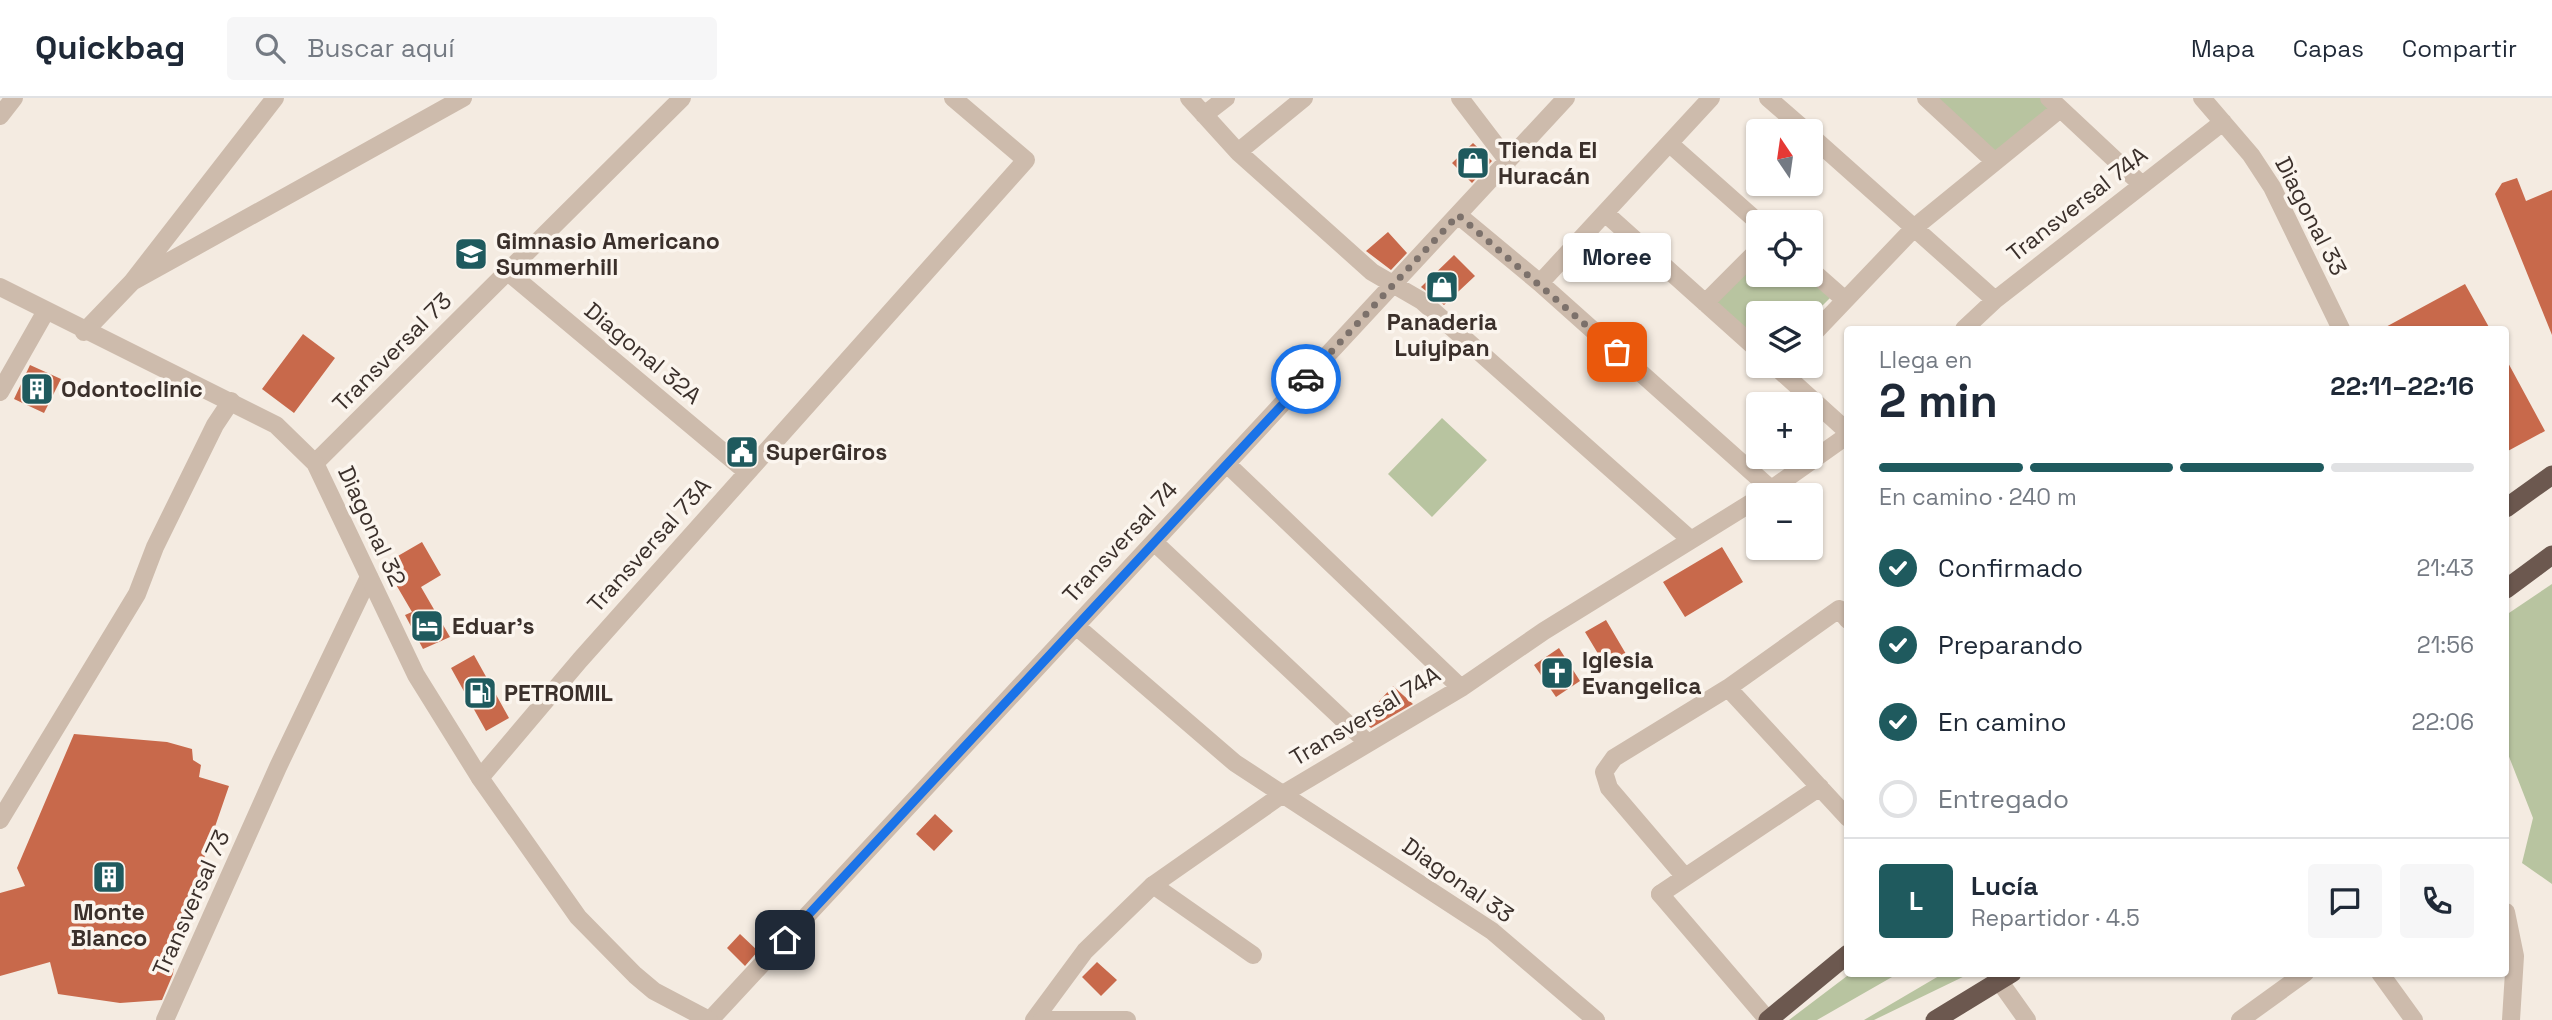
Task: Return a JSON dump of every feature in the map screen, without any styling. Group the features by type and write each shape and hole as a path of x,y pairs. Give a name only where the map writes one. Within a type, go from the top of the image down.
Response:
{"highway":[{"path":"2509,507 2552,475"},
{"path":"2509,587 2552,555"},
{"path":"1768,1020 1844,957"},
{"path":"1935,1020 2006,978"},
{"path":"1954,1020 2006,978"}],"street":[{"path":"0,116 14,98"},
{"path":"84,332 132,282 275,98"},
{"path":"132,282 463,98"},
{"name":"Transversal 73","path":"315,463 508,272 576,200 682,98"},
{"name":"Transversal 73A","path":"480,778 747,472 1026,160 953,98"},
{"path":"1189,98 1238,152 1371,272 1422,302 1690,540"},
{"path":"1204,115 1226,98"},
{"path":"1238,152 1304,98"},
{"path":"1460,98 1508,160"},
{"name":"Transversal 74","path":"710,1020 1566,98"},
{"path":"1540,283 1711,98"},
{"path":"1768,98 1792,119"},
{"path":"1926,98 1994,161"},
{"name":"Diagonal 33","path":"2202,98 2251,155 2272,187 2340,326"},
{"path":"1823,323 1915,227 1994,161 2054,103 2141,184"},
{"name":"Transversal 74A","path":"1967,326 1995,300 2223,122"},
{"path":"1670,144 1746,211"},
{"path":"1824,147 1995,300"},
{"path":"1605,213 1746,339"},
{"path":"1458,215 1540,283 1753,483"},
{"path":"1705,303 1746,262"},
{"name":"Diagonal 32A","path":"508,272 747,472"},
{"path":"1823,281 1845,300"},
{"name":"Diagonal 32","path":"0,287 84,332 276,425 315,463 416,675 480,778 578,917 654,991 710,1020"},
{"path":"0,392 46,311"},
{"path":"1790,378 1844,429"},
{"path":"0,820 136,594 161,534 215,425 231,401"},
{"name":"Transversal 74A","path":"1780,483 1844,436"},
{"path":"1227,464 1461,688"},
{"name":"Transversal 74A","path":"1034,1020 1085,951 1153,885 1283,794 1461,688 1544,631 1746,506"},
{"path":"1154,542 1368,743"},
{"name":"Transversal 73","path":"165,1020 278,766 369,578"},
{"path":"1685,877 1609,788 1604,772 1614,758 1844,615"},
{"name":"Diagonal 33","path":"1076,626 1235,763 1492,931 1596,1020"},
{"path":"1728,688 1844,814"},
{"path":"1768,1020 1660,894 1819,787"},
{"path":"1153,885 1253,955"},
{"path":"2509,927 2515,956 2511,1020"},
{"path":"2240,1020 2299,977"},
{"path":"2383,977 2414,1020"},
{"path":"2006,978 2027,1020"},
{"path":"1042,1020 1128,1020"}],"green space":[{"path":"1931,98 2041,98 2052,108 1991,154"},
{"path":"1746,269 1746,287 1818,287 1830,298 1823,305 1823,301 1746,301 1746,329 1715,302"},
{"path":"1442,418 1487,460 1432,517 1388,474"},
{"path":"2552,584 2552,884 2522,863 2533,818 2509,757 2509,613"},
{"path":"1846,977 1892,977 1817,1020 1789,1020"},
{"path":"1937,977 1963,977 1874,1020 1864,1020"}],"building":[{"name":"Tienda El Huracán","path":"1473,143 1492,161 1472,183 1452,163"},
{"path":"2517,178 2526,201 2552,190 2552,335 2495,194 2502,183"},
{"path":"1388,232 1407,253 1391,270 1366,251"},
{"path":"1454,255 1475,276 1444,305 1421,287"},
{"path":"2465,284 2488,326 2388,326"},
{"path":"303,334 335,358 294,413 262,389"},
{"name":"Odontoclinic","path":"30,365 61,379 44,413 14,399"},
{"path":"2509,365 2545,431 2509,450"},
{"path":"422,542 441,575 421,587 450,637 423,649 405,615 412,612 384,564"},
{"path":"1722,547 1743,582 1685,617 1663,582"},
{"path":"1606,620 1626,654 1606,667 1585,632"},
{"name":"Iglesia Evangelica","path":"1559,648 1580,681 1556,697 1534,665"},
{"name":"PETROMIL","path":"474,655 509,718 486,731 451,668"},
{"path":"1393,686 1413,704 1371,728 1362,720"},
{"name":"Monte Blanco","path":"74,734 167,742 192,749 193,760 201,765 199,777 229,786 177,937 173,974 162,1000 120,1003 58,994 50,962 0,976 0,893 25,886 17,868"},
{"path":"935,814 953,831 934,851 916,834"},
{"path":"740,934 758,951 745,966 727,948"},
{"path":"1097,962 1117,980 1101,996 1082,977"}],"way so far":[{"path":"1306,379 1458,215 1617,352"}],"place":[{"name":"Tienda El Huracán","path":"1473,163"},
{"name":"Gimnasio Americano Summerhill","path":"471,254"},
{"name":"Panaderia Luiyipan","path":"1442,287"},
{"name":"Moree","path":"1617,352"},
{"name":"Odontoclinic","path":"37,389"},
{"name":"SuperGiros","path":"742,452"},
{"name":"Eduar's","path":"427,626"},
{"name":"Iglesia Evangelica","path":"1557,673"},
{"name":"PETROMIL","path":"480,693"},
{"name":"Monte Blanco","path":"109,877"}],"route":[{"path":"785,940 1306,379"}]}
